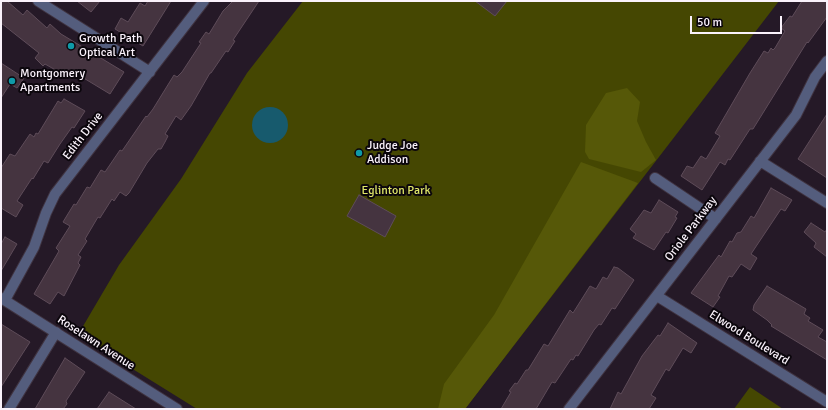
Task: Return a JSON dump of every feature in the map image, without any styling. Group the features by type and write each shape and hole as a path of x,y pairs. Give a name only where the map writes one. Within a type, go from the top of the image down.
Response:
{"street":[{"path":"38,1 150,72"},
{"name":"Edith Drive","path":"3,299 34,247 46,213 55,194 204,1"},
{"name":"Oriole Parkway","path":"569,409 796,115 815,76 827,61"},
{"path":"760,161 827,204"},
{"path":"655,178 716,219"},
{"name":"Elwood Boulevard","path":"657,296 827,402"},
{"name":"Roselawn Avenue","path":"3,299 177,409"},
{"path":"9,409 56,332"}],"green space":[{"name":"Eglinton Park","path":"303,1 779,1 465,409 197,409 115,358 79,333 119,265 181,179 247,73"},
{"path":"750,387 783,409 734,409"}],"shaded area":[{"path":"627,88 640,102 637,121 656,160 641,172 589,159 585,152 586,125 606,93"},
{"path":"581,162 638,183 465,409 438,409 444,384 494,315"}],"water":[{"path":"274,107 283,112 287,118 287,132 283,138 274,143 266,143 257,138 253,132 252,121 257,112 263,108"}],"building":[{"path":"1,1 7,1 23,15 27,10 47,28 50,24 61,34 124,72 110,94 72,71 69,75 60,70 59,72 45,64 43,66 35,58 39,53 1,23"},
{"path":"77,1 100,1 91,12"},
{"path":"148,1 171,1 143,46 115,29 121,18 128,22 140,3 145,6"},
{"path":"233,1 259,1 233,40 235,41 228,52 226,51 210,73 181,120 176,116 165,134 168,136 161,149 158,149 147,163 129,193 126,196 120,192 114,201 112,199 100,218 98,217 85,239 87,241 78,255 81,257 78,263 80,265 64,296 58,292 50,304 34,294 59,251 56,248 70,226 63,222 74,204 76,205 87,187 90,188 101,170 105,172 120,150 122,151 146,116 147,117 153,109 174,75 177,77 182,72 201,43 199,42 206,32 209,34 223,11"},
{"path":"475,1 507,1 495,16"},
{"path":"802,1 827,1 827,17 808,43 807,42 753,129 750,129 730,160 728,159 725,165 720,162 702,190 681,176 687,166 693,168 701,156 706,159 720,136 715,133 750,73 764,51 768,53 771,48 773,50 775,48 785,31 781,28 790,16 792,17"},
{"name":"Montgomery Apartments","path":"1,63 24,78 17,88 10,84 1,98"},
{"path":"64,99 85,111 74,128 72,127 48,163 44,161 17,201 23,205 16,217 1,208 1,168 10,154 15,156 30,134 34,137 36,133 38,134 58,101 61,103"},
{"path":"827,114 827,178 798,159"},
{"path":"771,188 792,200 785,211 781,209 751,254 757,258 750,270 741,264 732,277 729,276 718,296 720,297 713,307 691,293 719,255 721,257 730,241 732,242 737,233 741,232 751,216 754,218"},
{"path":"359,195 396,216 385,237 347,216"},
{"path":"659,200 678,212 675,217 677,218 668,233 666,232 654,250 633,238 636,234 630,229 644,210 651,213"},
{"path":"811,223 825,232 827,229 827,257 814,247 816,243 804,232"},
{"path":"5,237 17,244 1,271 1,244"},
{"path":"614,267 618,268 634,280 615,309 612,308 601,325 599,324 594,330 578,356 576,355 573,360 571,359 555,383 552,382 536,409 501,409 511,392 509,391 515,383 517,384 526,370 528,370 544,344 548,346 570,310 573,313 590,286 596,289 603,277 607,279"},
{"path":"767,286 806,309 804,314 810,318 808,321 823,330 818,337 827,342 827,360 771,326 772,325 767,320 753,310 754,305"},
{"path":"668,323 697,343 691,353 683,348 669,371 666,369 651,395 656,398 649,409 610,409 618,392 621,394 642,356 658,335 660,336"},
{"path":"1,324 30,342 1,387"},
{"path":"65,358 85,372 66,401 67,404 63,409 35,409"},
{"path":"109,392 136,409 97,409"}],"place":[{"name":"Growth Path Optical Art","path":"71,46"},
{"name":"Montgomery Apartments","path":"12,81"},
{"name":"Judge Joe Addison","path":"359,153"}]}
